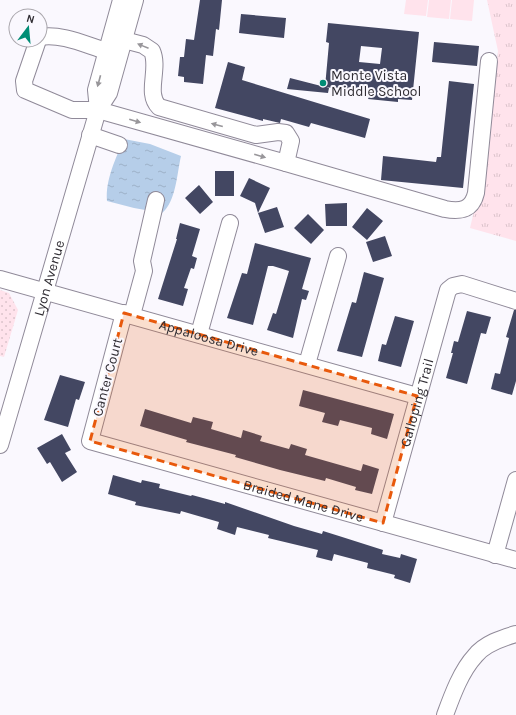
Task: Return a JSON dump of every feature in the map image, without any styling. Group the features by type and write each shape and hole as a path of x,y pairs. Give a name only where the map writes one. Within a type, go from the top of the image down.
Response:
{"street":[{"name":"Lyon Avenue","path":"98,110 96,90 121,0"},
{"name":"Lyon Avenue","path":"0,445 90,135 98,110 109,93 135,0"},
{"path":"48,36 106,51"},
{"path":"124,40 143,45 152,52 155,62 153,95 154,101 159,107 256,135 278,132 286,133 291,141 291,146 286,163"},
{"path":"35,48 24,81 24,90 72,110 98,110 455,211 464,210 471,205 476,193 489,61"},
{"path":"90,135 119,145"},
{"name":"Canter Court","path":"90,440 128,314 144,271 142,261 156,200"},
{"path":"199,334 230,223"},
{"path":"307,364 338,256"},
{"name":"Appaloosa Drive","path":"0,278 417,396"},
{"name":"Galloping Trail","path":"383,523 417,396 448,290 453,286 462,284 516,301"},
{"name":"Braided Mane Drive","path":"90,440 516,560"},
{"path":"495,555 516,480"},
{"path":"445,715 462,676 475,655 499,639 516,634"}],"highlighted area":[{"path":"124,313 417,396 383,523 90,441"}],"green space":[{"path":"406,0 428,0 426,16 404,14"},
{"path":"429,0 451,0 449,19 427,17"},
{"path":"452,0 474,0 472,21 450,19"},
{"path":"487,0 516,0 516,241 470,228 474,211 483,199 498,51"},
{"path":"0,290 9,293 18,310 4,357 0,356"}],"water":[{"path":"124,139 150,144 181,156 173,195 167,208 162,213 107,201 109,177"}],"building":[{"path":"200,0 222,0 219,30 216,29 213,56 206,55 203,84 184,82 184,77 178,76 180,57 184,57 186,39 194,40"},
{"path":"241,14 286,18 284,38 239,33"},
{"path":"328,23 419,32 412,100 398,99 398,102 368,99 369,97 341,94 341,89 325,87 329,43 326,42","holes":["361,46 382,48 380,64 359,62"]},
{"path":"434,42 479,46 477,66 432,62"},
{"path":"228,62 245,67 242,80 370,119 365,138 311,123 309,127 281,119 280,123 263,119 263,121 215,108"},
{"path":"290,78 329,88 328,93 287,89"},
{"path":"449,81 474,84 463,188 381,180 383,156 436,162 437,157 441,157"},
{"path":"215,171 234,171 234,196 215,196"},
{"path":"249,178 270,188 258,213 255,203 240,196"},
{"path":"199,185 213,202 200,214 185,198"},
{"path":"347,203 347,226 326,226 325,204"},
{"path":"277,207 284,227 265,233 258,213"},
{"path":"367,208 383,221 367,240 352,227"},
{"path":"308,214 324,230 311,244 294,228"},
{"path":"180,223 200,229 192,256 197,258 194,269 191,268 184,288 188,289 183,306 158,299 177,239"},
{"path":"385,236 392,256 373,262 366,242"},
{"path":"255,243 311,258 302,289 309,291 306,300 302,299 293,338 267,330 273,313 276,314 289,271 273,266 268,266 253,325 227,318 242,273 247,274"},
{"path":"364,272 384,278 362,357 337,351 352,302 356,303"},
{"path":"514,310 516,310 516,381 512,395 491,389 495,373 500,374 509,338 506,337"},
{"path":"467,311 491,317 486,334 481,333 467,384 446,378 453,353 451,353 454,341 458,342"},
{"path":"395,316 414,321 401,367 378,361 382,344 386,345"},
{"path":"60,375 85,382 79,400 76,399 68,427 44,420"},
{"path":"303,390 394,414 387,439 371,434 372,428 340,420 338,426 322,422 325,413 299,406"},
{"path":"145,409 191,423 193,417 213,422 211,429 241,438 243,430 262,436 260,441 289,449 291,444 307,449 305,455 361,471 363,464 379,469 372,494 355,490 356,487 326,478 325,481 235,457 236,455 186,442 187,440 140,426"},
{"path":"62,434 71,450 65,453 77,472 62,482 50,462 47,464 37,448"},
{"path":"113,475 141,483 142,480 160,484 159,488 225,504 225,502 294,526 322,534 323,531 383,550 382,554 400,558 401,554 417,559 410,583 394,578 395,575 367,568 368,563 334,554 332,561 316,557 318,550 268,538 269,535 237,527 235,535 217,529 219,522 181,511 180,514 135,505 136,502 108,494"}],"place":[{"name":"Monte Vista Middle School","path":"323,83"}]}
